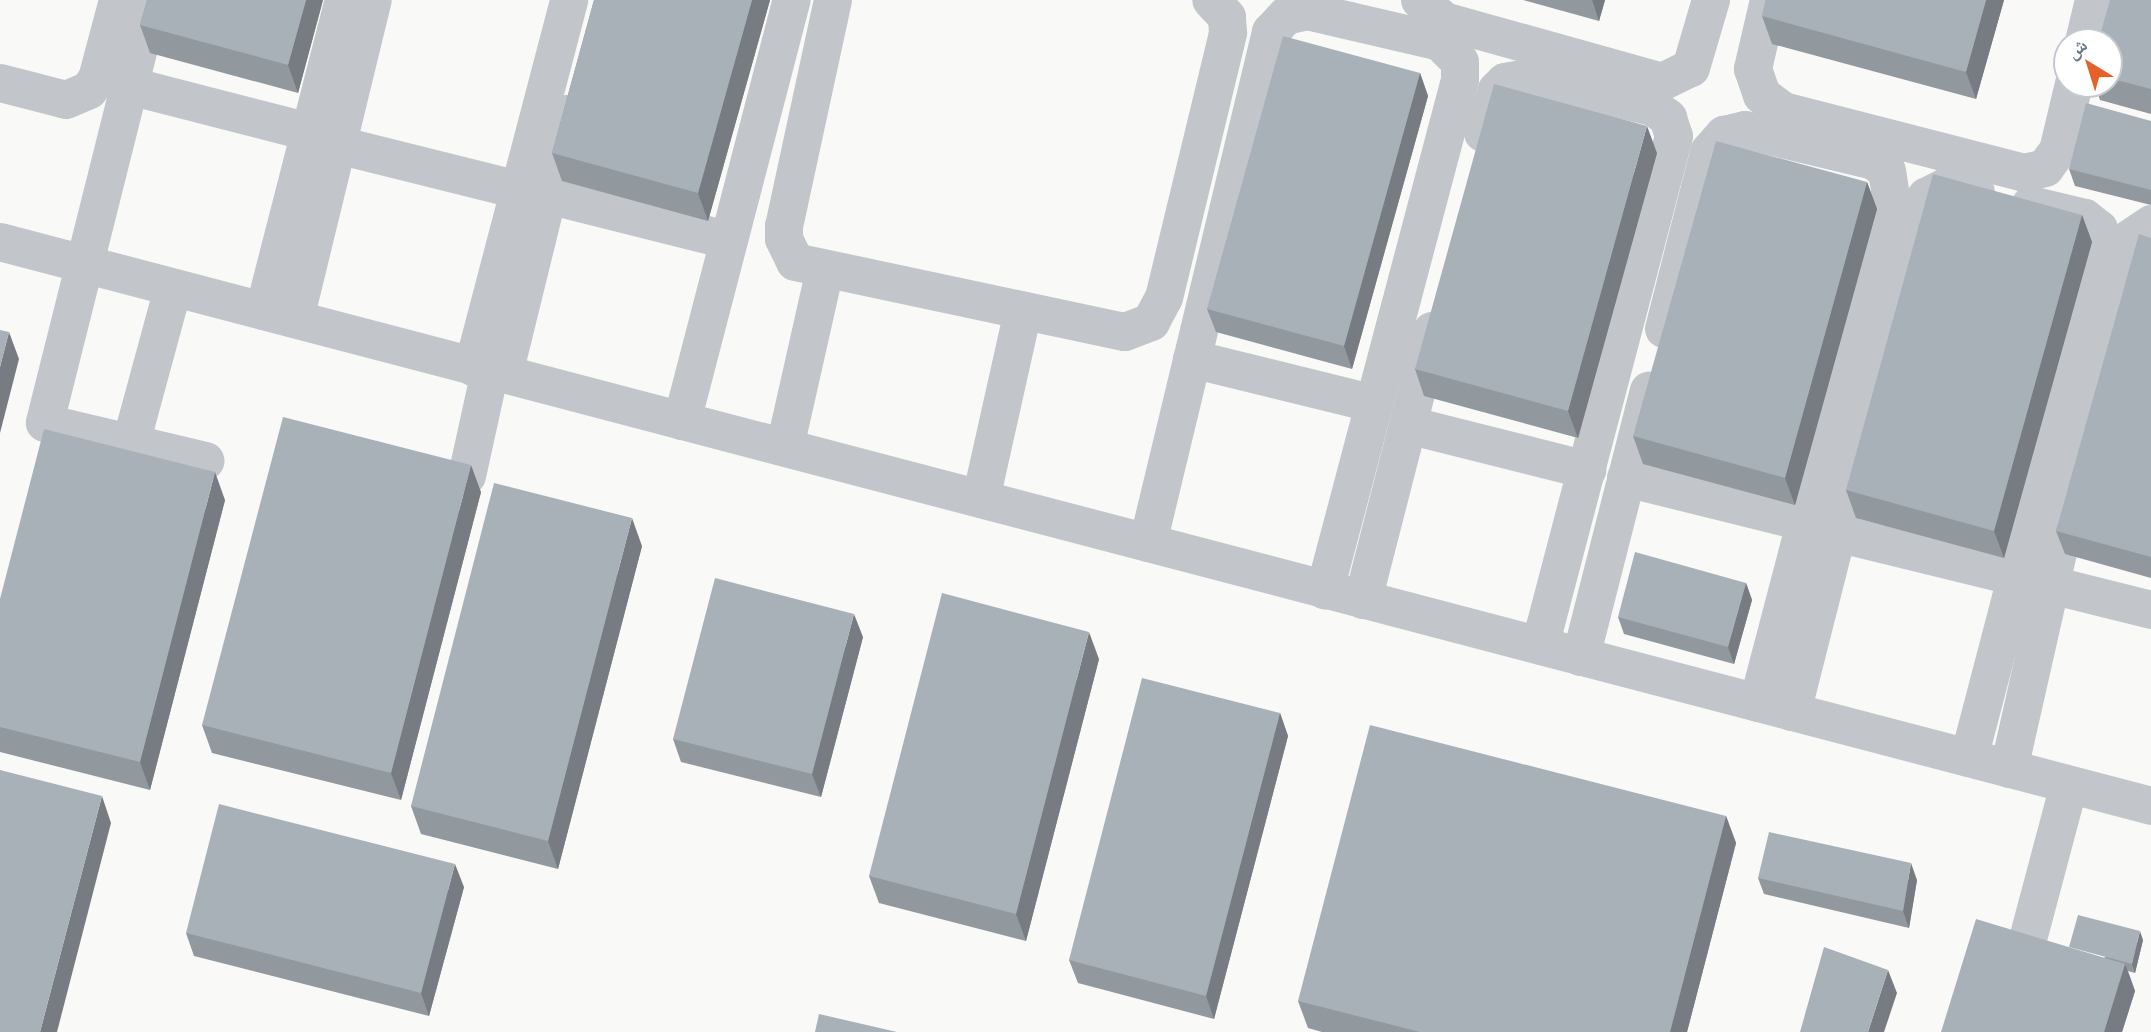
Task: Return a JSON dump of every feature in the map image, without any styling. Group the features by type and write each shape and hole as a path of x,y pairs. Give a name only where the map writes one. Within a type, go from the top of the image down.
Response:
{"lane":[{"path":"0,83 66,100 89,90 97,79 118,0"},
{"path":"151,0 45,423 206,461"},
{"path":"280,315 323,138 344,0"},
{"path":"323,138 373,0"},
{"path":"467,476 489,371 533,192 569,0"},
{"path":"533,192 596,0"},
{"path":"682,421 727,240 793,0"},
{"path":"834,0 784,226 784,239 796,262 1125,332 1151,322 1160,311 1228,33 1227,17 1211,0"},
{"path":"1420,0 1444,21 1662,82 1691,68 1712,0"},
{"path":"1769,0 1753,69 1762,95 1783,111 2024,173 2045,168 2058,151 2071,98"},
{"path":"2087,28 2094,0"},
{"path":"1148,543 1271,32 1277,23 1296,11 1307,11 1440,42 1460,62 1460,80 1325,590"},
{"path":"1472,176 1490,100 1505,82 1516,79 1653,107 1672,126 1672,145 1540,646"},
{"path":"130,86 323,138 727,240"},
{"path":"1581,657 1715,142 1734,131 1745,131 1874,161 1891,179 1891,195 1821,528 1775,708"},
{"path":"1821,528 1926,197 1935,190 1957,186 2085,218 2099,229 2103,246 2034,581 2009,769"},
{"path":"1969,758 2034,581 2129,239 2151,224"},
{"path":"0,242 2151,806"},
{"path":"785,447 825,269"},
{"path":"131,443 173,288"},
{"path":"1363,600 1442,294"},
{"path":"981,499 1023,310"},
{"path":"1192,359 1375,404"},
{"path":"1408,425 1587,470"},
{"path":"1626,478 2151,610"},
{"path":"2027,943 2069,785"}],"building":[{"path":"147,0 306,0 288,65 140,25"},
{"path":"594,0 752,0 698,193 552,153"},
{"path":"1766,0 1986,0 1966,72 1762,16"},
{"path":"2110,0 2151,0 2151,89 2123,82 2123,28 2102,28"},
{"path":"1283,36 1420,73 1344,346 1207,309"},
{"path":"1494,84 1647,126 1568,411 1415,369"},
{"path":"2086,103 2151,121 2151,190 2069,169"},
{"path":"1716,141 1867,182 1785,478 1633,436"},
{"path":"1933,174 2082,215 1994,531 1846,490"},
{"path":"2139,234 2151,238 2151,557 2056,531"},
{"path":"0,330 9,332 0,367"},
{"path":"283,417 471,465 391,773 202,725"},
{"path":"44,429 215,472 140,762 0,727 0,599"},
{"path":"494,483 632,518 548,841 411,806"},
{"path":"1635,552 1746,583 1728,647 1618,617"},
{"path":"715,578 854,614 812,774 673,739"},
{"path":"942,593 1089,632 1016,914 869,876"},
{"path":"1142,678 1280,713 1206,996 1069,960"},
{"path":"1370,725 1726,816 1670,1032 1420,1032 1298,1001"},
{"path":"0,770 102,796 40,1032 0,1032"},
{"path":"219,804 455,864 421,993 186,933"},
{"path":"1769,832 1911,863 1903,911 1758,878"},
{"path":"2078,915 2140,931 2132,964 2069,947"},
{"path":"1976,919 2125,964 2104,1032 1941,1032"},
{"path":"1824,947 1888,970 1868,1032 1800,1032"},
{"path":"819,1014 897,1032 815,1032"}]}
